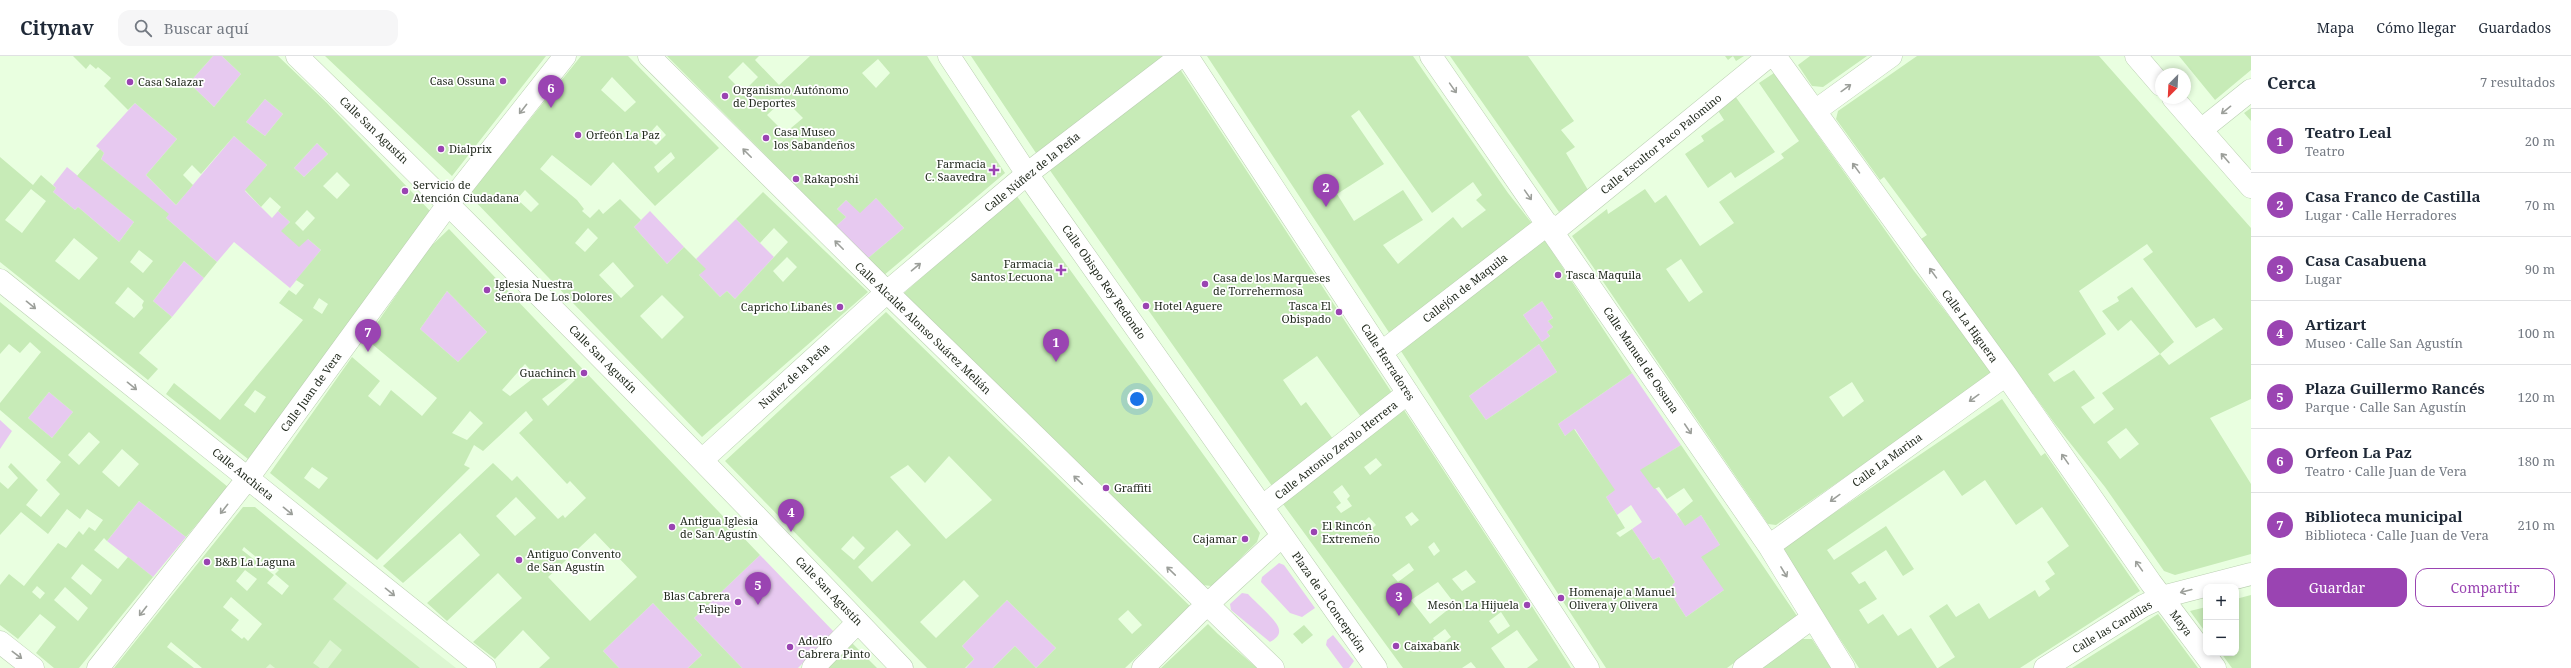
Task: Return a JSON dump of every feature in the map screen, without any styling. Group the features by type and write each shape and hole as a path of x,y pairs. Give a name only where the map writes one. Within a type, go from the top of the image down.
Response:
{"street":[{"name":"Calle San Agustín","path":"297,56 449,203 702,460 902,668"},
{"name":"Calle Juan de Vera","path":"98,668 248,478 449,203 565,56"},
{"name":"Calle Alcalde Alonso Suárez Melián","path":"649,56 1201,606"},
{"name":"Calle Obispo Rey Redondo","path":"949,56 1027,174 1263,506"},
{"name":"Calle Núñez de la Peña","path":"887,292 1027,174 1181,56"},
{"name":"Calle Herradores","path":"1187,56 1588,668"},
{"name":"Calle Manuel de Ossuna","path":"1431,56 1769,546 1844,668"},
{"name":"Calle Escultor Paco Palomino","path":"1551,228 1769,56"},
{"name":"Calle La Higuera","path":"1776,56 2006,375 2162,597"},
{"path":"1815,111 1891,56"},
{"path":"2136,56 2155,77"},
{"path":"2201,130 2251,90"},
{"path":"2178,104 2251,187"},
{"name":"Callejón de Maquila","path":"1382,352 1551,228"},
{"name":"Calle Anchieta","path":"0,280 485,668"},
{"name":"Nuñez de la Peña","path":"702,460 887,292"},
{"name":"Calle La Marina","path":"1769,546 2006,375"},
{"name":"Calle Antonio Zerolo Herrera","path":"1263,506 1408,393"},
{"name":"Plaza de la Concepción","path":"1263,506 1282,536 1376,668"},
{"path":"1143,668 1201,606 1282,536"},
{"name":"Calle las Candilas","path":"2045,668 2143,606 2162,597 2251,574"},
{"name":"Maya","path":"2162,597 2215,668"},
{"path":"1201,606 1273,668"},
{"path":"1744,668 1812,618"},
{"path":"812,668 858,622"},
{"path":"0,642 33,668"}],"shaded area":[{"path":"213,56 222,56 241,74 214,107 189,83"},
{"path":"265,99 283,114 265,136 246,122"},
{"path":"135,103 177,139 146,175 176,205 234,136 267,165 245,191 272,218 278,211 290,222 282,231 308,239 321,250 290,288 234,242 217,262 166,218 168,214 101,159 104,153 96,146"},
{"path":"317,143 328,154 304,177 294,168"},
{"path":"67,167 134,222 119,242 78,207 75,210 53,192 56,188 53,185"},
{"path":"876,198 904,228 867,259 836,226 846,217 837,209 846,200 860,212"},
{"path":"650,211 684,247 667,264 634,227"},
{"path":"736,219 774,257 735,299 727,291 720,297 699,275 705,269 696,259"},
{"path":"184,261 204,278 172,317 153,301"},
{"path":"447,291 487,332 458,362 420,329"},
{"path":"1542,301 1553,318 1548,321 1553,327 1547,332 1550,336 1542,342 1523,315"},
{"path":"1539,344 1557,372 1486,420 1469,396"},
{"path":"1632,373 1681,445 1641,470 1685,525 1701,515 1720,545 1724,590 1686,617 1673,597 1677,594 1672,585 1675,582 1659,557 1653,560 1632,529 1642,522 1631,505 1617,515 1606,497 1614,490 1575,429 1565,436 1558,424"},
{"path":"49,392 73,412 52,438 28,418"},
{"path":"0,420 12,431 0,449"},
{"path":"139,501 186,537 153,577 107,541"},
{"path":"760,555 834,632 798,668 742,668 694,618"},
{"path":"1279,563 1284,565 1315,608 1302,617 1290,613 1261,582 1262,577"},
{"path":"347,583 456,668 266,668"},
{"path":"1242,593 1248,594 1278,626 1278,636 1270,642 1231,610 1230,604"},
{"path":"1007,600 1056,648 1036,668 1015,646 993,668 966,668 974,659 962,646"},
{"path":"653,603 702,655 688,668 619,668 603,651"},
{"path":"1333,635 1354,661 1349,668 1343,668 1326,645 1327,640"}],"building":[{"path":"73,56 213,56 189,83 214,107 241,74 222,56 278,56 327,103 432,213 248,459 166,394 174,383 220,420 303,320 279,303 289,290 296,295 304,285 296,280 321,250 308,239 299,247 281,231 290,222 278,211 281,207 270,197 261,207 245,190 267,165 234,136 201,174 192,165 183,175 193,185 176,205 146,175 177,139 135,103 128,110 104,86 111,78 98,67 96,69 90,64 86,69","holes":["265,99 283,114 265,136 246,122","317,143 328,154 304,177 294,168","337,172 350,185 337,199 323,186","307,210 315,218 303,231 295,223","319,298 328,304 322,314 313,308","255,390 266,397 255,413 244,405"]},
{"path":"325,56 546,56 452,176"},
{"path":"581,56 628,56 719,148 655,206 613,162 591,186 552,155 540,169 577,200 584,209 582,211 590,218 599,209 603,214 620,199 641,220 634,227 667,264 684,247 706,269 699,275 720,297 727,291 735,299 788,242 774,228 760,243 736,219 763,192 868,292 702,437 469,195","holes":["612,77 636,102 625,112 601,90","657,125 666,135 656,145 647,136","671,152 675,158 658,173 654,167","525,190 539,204 531,212 517,199","588,228 598,238 585,252 575,243","787,257 797,267 783,282 773,271","613,262 634,286 621,298 599,275","662,295 684,317 662,339 640,316"]},
{"path":"667,56 759,56 755,60 779,85 810,56 927,56 1005,173 883,276 867,259 904,228 876,198 860,213 846,200 837,209 846,217 836,226","holes":["878,59 890,73 876,88 862,73","743,62 758,77 743,92 728,77","784,99 803,118 785,133 767,115"]},
{"path":"971,56 1167,56 1036,153"},
{"path":"1207,56 1413,56 1508,193 1535,227 1392,337","holes":["1359,110 1432,213 1473,182 1482,195 1476,200 1486,210 1462,228 1453,217 1398,264 1383,245 1423,220 1403,190 1354,221 1337,194 1384,164 1351,116"]},
{"path":"1450,56 1528,56 1574,121 1561,130 1575,147 1566,153 1588,190 1559,212"},
{"path":"1725,56 1733,56 1728,60"},
{"path":"1733,56 1744,56 1736,61"},
{"path":"1810,56 1867,56 1823,87 1812,86 1798,65"},
{"path":"1917,56 2099,56 2251,228 2251,399 2210,418 2251,484 2251,554 2175,575 2164,571 2105,487 2055,424 1921,239 1927,235 1884,177 1880,180 1836,119 1838,111","holes":["2147,244 2153,252 2143,259 2196,328 2214,318 2223,329 2169,365 2160,354 2102,393 2114,409 2094,424 2081,407 2095,398 2074,370 2054,382 2048,374 2106,334 2079,291","2126,428 2139,444 2120,459 2107,442"]},
{"path":"2179,56 2251,56 2251,70 2215,100 2191,71 2191,68 2189,68"},
{"path":"1180,69 1392,393 1361,417 1317,356 1283,380 1301,406 1306,402 1333,439 1272,486 1049,169"},
{"path":"1774,73 1914,271 1994,374 1776,525 1768,524 1572,236 1607,209 1608,214 1645,189 1655,203 1666,195 1700,246 1734,223 1719,202 1784,158 1781,154 1799,141 1759,83","holes":["1681,259 1703,292 1689,302 1666,269","1852,382 1864,401 1843,417 1829,397"]},
{"path":"1735,96 1775,152 1735,178 1731,172 1708,188 1685,154 1704,141 1701,136 1724,120 1717,109"},
{"path":"2251,108 2251,121 2244,113"},
{"path":"100,149 104,153 101,159 169,214 166,218 217,262 204,278 184,261 153,301 172,317 139,353 158,369 148,380 0,262 0,157 33,185 41,175 56,188 53,192 75,210 78,207 119,242 134,222 77,176","holes":["31,189 46,201 22,233 5,220","74,238 98,258 79,280 55,261","139,250 153,261 143,273 130,262","128,287 144,301 142,305 143,308 134,318 115,303"]},
{"path":"1016,195 1260,533 1257,542 1212,586 1201,585 904,293"},
{"path":"449,229 760,555 694,618 742,668 688,668 702,655 653,603 603,651 619,668 539,668 550,658 523,630 495,659 473,642 522,598 498,573 447,621 427,603 480,555 460,533 403,583 383,566 493,463 512,481 517,476 558,519 563,515 565,518 586,498 570,481 567,484 519,433 533,420 526,411 483,451 474,445 464,465 470,468 377,560 270,473 352,357 380,381 368,396 380,406 391,390 422,416 437,398 366,339 428,249","holes":["447,291 487,332 458,362 420,329","525,364 536,376 510,396 502,390","571,377 575,380 548,406 542,399","470,411 483,423 467,440 452,433","312,467 328,478 319,489 304,478","516,497 536,518 515,536 496,516","595,533 637,577 590,621 548,577"]},
{"path":"1542,236 1632,373 1558,424 1565,436 1574,429 1615,490 1606,497 1625,528 1616,533 1620,537 1632,529 1653,560 1659,557 1675,582 1672,585 1677,594 1673,597 1686,617 1724,590 1701,557 1720,545 1701,515 1685,526 1677,514 1693,501 1684,488 1667,499 1659,487 1654,489 1640,470 1681,445 1797,616 1727,668 1606,668 1399,348","holes":["1542,301 1553,318 1548,321 1553,327 1547,332 1550,336 1542,342 1523,315","1539,344 1557,372 1486,420 1469,396"]},
{"path":"2132,287 2174,342 2160,354 2131,320 2118,331 2102,311 2119,301 2117,297"},
{"path":"0,302 228,487 186,537 139,501 107,541 104,538 94,550 118,569 128,557 153,577 79,668 54,668 36,653 56,627 40,614 18,639 0,625 0,585 9,574 24,586 58,543 66,548 79,531 83,535 89,527 95,531 103,520 87,509 80,519 67,509 48,534 21,512 0,535 0,482 8,489 18,478 8,467 11,463 38,490 26,505 41,517 60,494 46,480 61,462 0,410 0,403 41,352 30,342 20,353 9,344 0,354","holes":["49,392 73,412 52,438 28,418","89,432 100,442 79,465 68,455","122,449 139,464 119,487 102,472","82,564 102,580 91,595 71,578","37,586 45,593 40,599 32,592","65,587 88,608 78,621 54,600"]},
{"path":"886,312 1190,606 1125,668 1036,668 1056,648 1007,600 962,646 974,659 965,668 927,668 725,461","holes":["949,456 992,500 946,539 890,477 908,465 925,483","897,530 911,545 872,582 858,567","853,536 865,548 854,560 841,549","964,580 979,596 936,638 920,622","1128,610 1142,625 1132,634 1118,619"]},
{"path":"2002,399 2041,456 2045,453 2140,591 2020,668 1938,668 1955,657 1929,616 1947,604 1956,617 1979,603 1989,619 2035,590 2039,597 2050,589 2045,581 2055,574 2047,562 2069,546 2042,507 2016,525 1985,480 1962,496 1944,470 1827,550 1834,560 1886,526 1914,569 1903,576 1886,550 1851,573 1859,584 1865,581 1877,599 1859,610 1868,624 1883,614 1898,636 1911,628 1937,668 1859,668 1781,549"},
{"path":"1404,410 1571,668 1527,668 1538,660 1517,630 1491,648 1505,668 1476,668 1471,662 1462,668 1403,668 1283,504","holes":["1376,458 1382,465 1370,475 1364,467","1342,485 1350,496 1347,499 1352,506 1341,513 1336,507 1341,503 1333,492","1412,512 1419,520 1411,526 1405,517","1369,517 1376,525 1367,533 1360,525","1434,542 1440,551 1434,556 1428,547","1409,563 1414,570 1398,582 1392,575","1466,570 1476,582 1462,591 1452,579","1438,582 1455,604 1430,624 1411,600","1501,612 1510,626 1498,634 1489,621","1445,629 1451,637 1439,647 1433,638"]},
{"path":"243,507 255,507 347,583 333,599 420,668 328,668 342,650 330,640 313,663 320,668 275,668 270,664 266,668 202,668 171,642 167,647 194,668 114,668","holes":["244,547 262,562 265,559 279,570 275,574 289,586 282,595 267,583 274,575 242,550","245,570 257,579 247,591 236,581","231,597 262,624 248,641 244,637 242,639 231,630 239,620 223,607"]},
{"path":"2251,595 2251,668 2232,668 2223,656 2239,656 2239,598"},
{"path":"2203,608 2203,629 2190,611"},
{"path":"2158,614 2198,668 2072,668 2102,649"},
{"path":"1208,624 1218,634 1257,668 1161,668"},
{"path":"1304,625 1313,635 1302,644 1293,634"},
{"path":"1802,639 1812,639 1831,668 1762,668"},
{"path":"852,643 877,668 828,668"},
{"path":"1015,646 1036,668 993,668"}],"place":[{"name":"Casa Ossuna","path":"503,81"},
{"name":"Casa Salazar","path":"130,82"},
{"name":"Organismo Autónomo de Deportes","path":"725,96"},
{"name":"Orfeon La Paz","path":"551,108"},
{"name":"Orfeón La Paz","path":"578,135"},
{"name":"Casa Museo los Sabandeños","path":"766,138"},
{"name":"Dialprix","path":"441,149"},
{"name":"Farmacia C. Saavedra","path":"994,170"},
{"name":"Rakaposhi","path":"796,179"},
{"name":"Servicio de Atención Ciudadana","path":"405,191"},
{"name":"Casa Franco de Castilla","path":"1326,207"},
{"name":"Farmacia Santos Lecuona","path":"1061,270"},
{"name":"Tasca Maquila","path":"1558,275"},
{"name":"Casa de los Marqueses de Torrehermosa","path":"1205,284"},
{"name":"Iglesia Nuestra Señora De Los Dolores","path":"487,290"},
{"name":"Hotel Aguere","path":"1146,306"},
{"name":"Capricho Libanés","path":"840,307"},
{"name":"Tasca El Obispado","path":"1339,312"},
{"name":"Biblioteca municipal","path":"368,352"},
{"name":"Teatro Leal","path":"1056,362"},
{"name":"Guachinch","path":"584,373"},
{"name":"Graffiti","path":"1106,488"},
{"name":"Antigua Iglesia de San Agustín","path":"672,527"},
{"name":"Artizart","path":"791,532"},
{"name":"El Rincón Extremeño","path":"1314,532"},
{"name":"Cajamar","path":"1245,539"},
{"name":"Antiguo Convento de San Agustín","path":"519,560"},
{"name":"B&B La Laguna","path":"207,562"},
{"name":"Homenaje a Manuel Olivera y Olivera","path":"1561,598"},
{"name":"Blas Cabrera Felipe","path":"738,602"},
{"name":"Plaza Guillermo Rancés","path":"758,605"},
{"name":"Mesón La Hijuela","path":"1527,605"},
{"name":"Casa Casabuena","path":"1399,616"},
{"name":"Caixabank","path":"1396,646"},
{"name":"Adolfo Cabrera Pinto","path":"790,647"}]}
